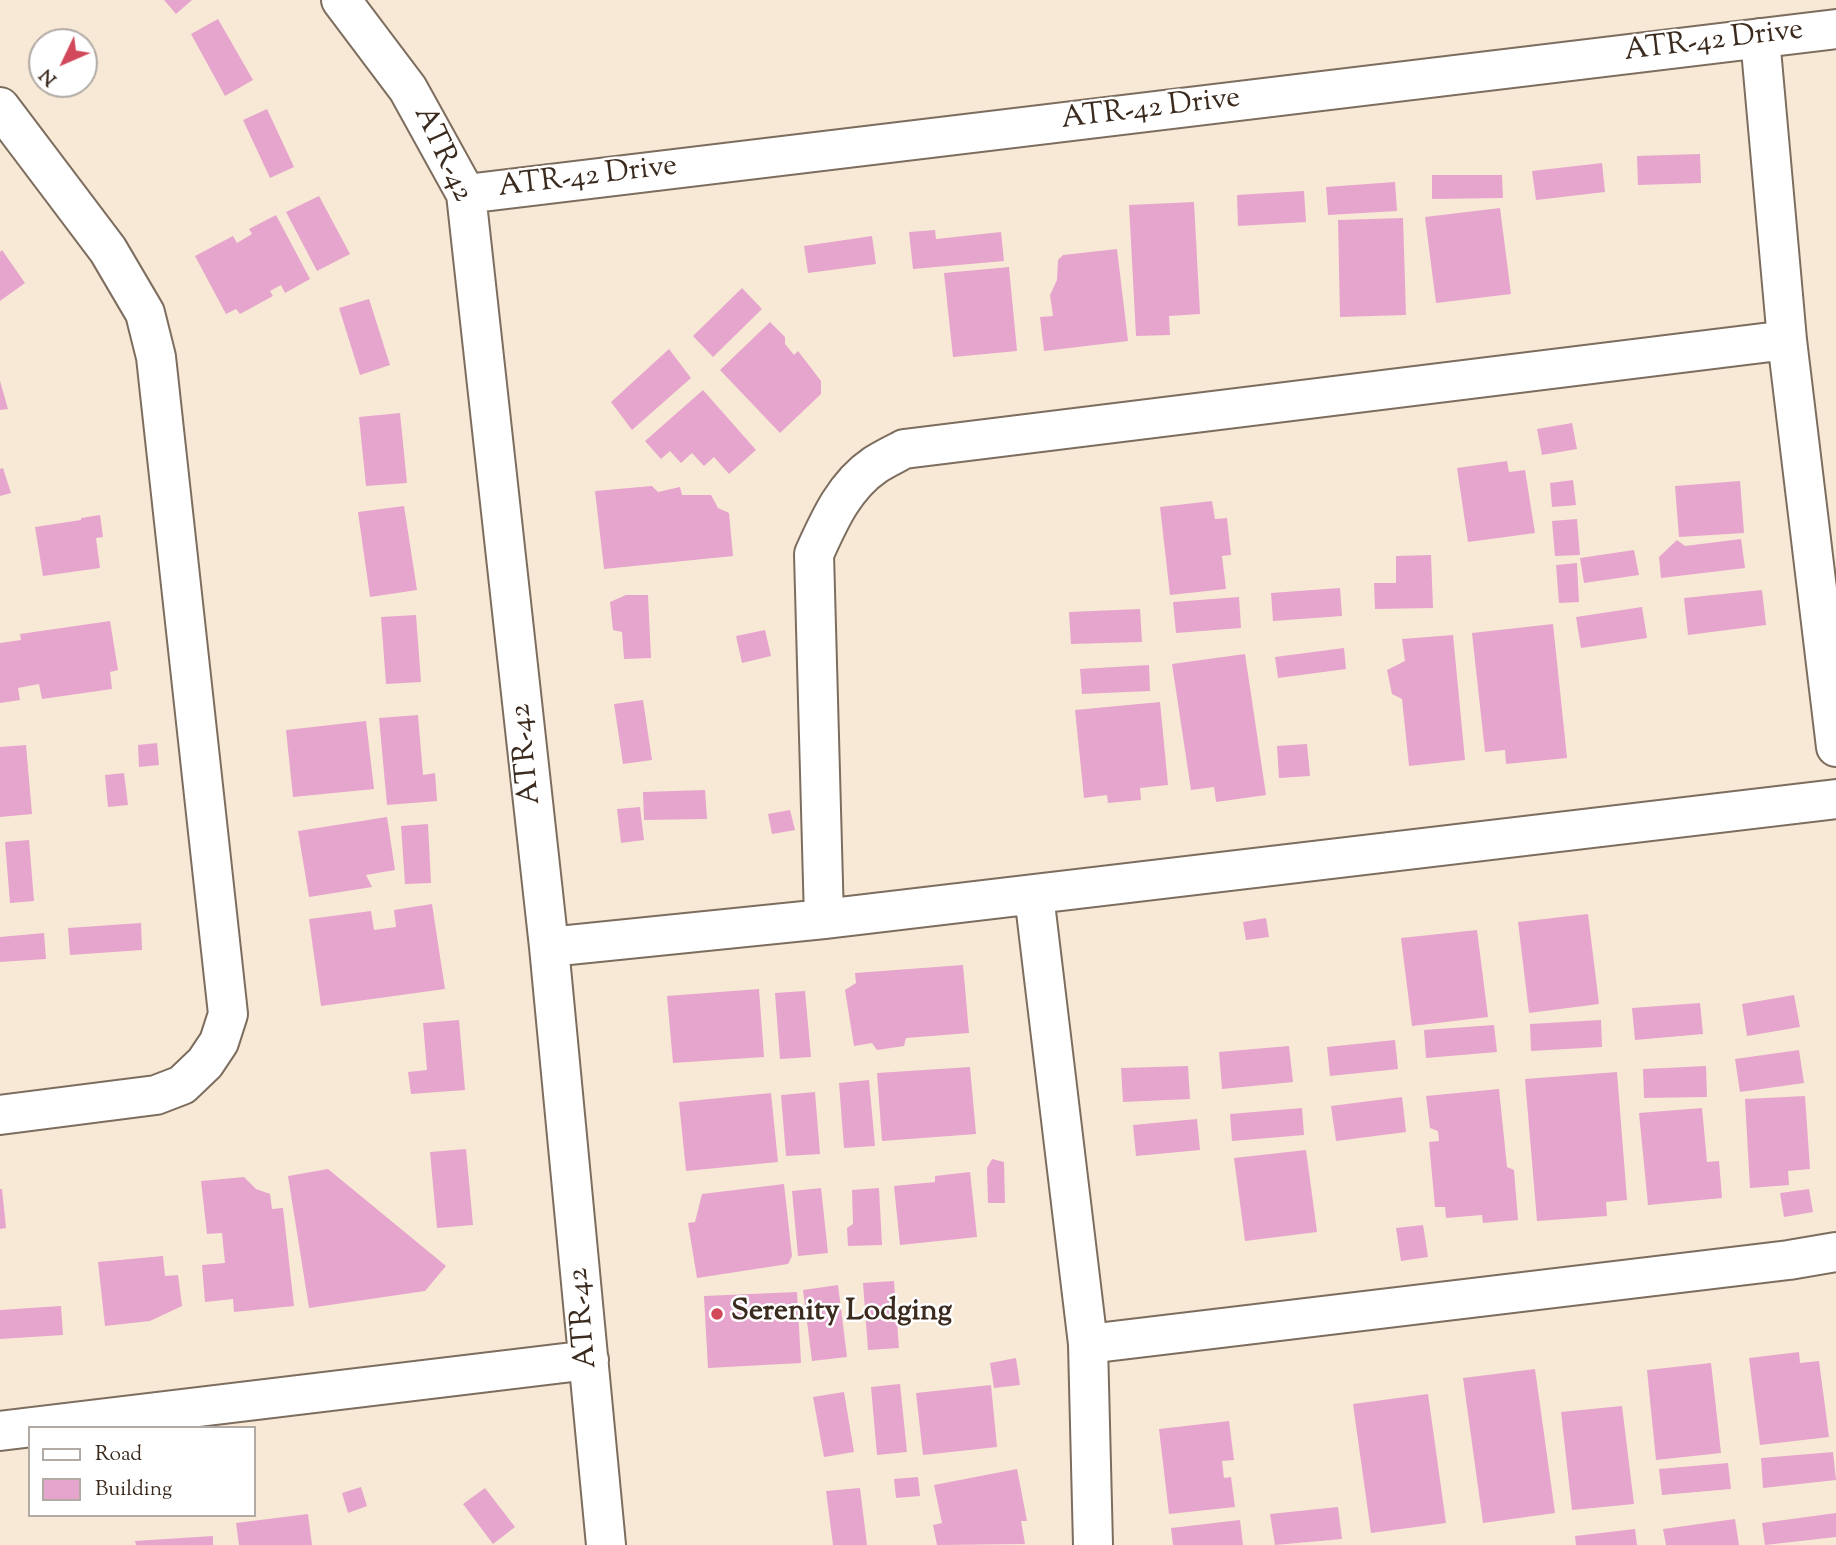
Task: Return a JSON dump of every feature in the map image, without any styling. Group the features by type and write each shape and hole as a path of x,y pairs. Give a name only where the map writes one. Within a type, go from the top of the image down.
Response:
{"street":[{"name":"ATR-42","path":"341,0 408,89 466,194 549,947 606,1545"},
{"name":"ATR-42 Drive","path":"466,194 1836,29"},
{"path":"1760,38 1787,340 1836,747"},
{"path":"0,107 108,250 145,313 156,357 228,1014 219,1042 205,1063 182,1085 156,1095 0,1115"},
{"path":"824,919 814,554 830,520 851,486 875,465 904,449 1787,340"},
{"path":"549,947 1034,895 1836,799"},
{"path":"1034,895 1088,1344 1093,1545"},
{"path":"1088,1344 1836,1252"},
{"path":"41,1426 589,1360"},
{"path":"0,1431 28,1428"}],"building":[{"path":"164,0 192,0 176,14"},
{"path":"218,19 253,80 225,96 191,34"},
{"path":"267,109 294,167 270,178 243,120"},
{"path":"1700,154 1701,183 1638,185 1637,156"},
{"path":"1602,163 1605,192 1536,200 1532,171"},
{"path":"1432,175 1502,175 1503,198 1432,199"},
{"path":"1395,182 1397,211 1328,215 1326,187"},
{"path":"1304,191 1306,222 1238,226 1237,195"},
{"path":"319,196 350,254 317,271 286,212"},
{"path":"1194,202 1200,314 1169,316 1170,335 1136,336 1129,205"},
{"path":"1500,208 1511,294 1436,303 1425,217"},
{"path":"276,215 310,279 285,293 281,285 270,291 273,296 240,314 236,309 226,314 195,256 233,236 237,243 252,234 249,229"},
{"path":"1403,218 1406,315 1340,317 1338,220"},
{"path":"935,230 936,239 1001,232 1004,261 913,269 909,232"},
{"path":"872,236 876,264 808,273 804,246"},
{"path":"1117,249 1128,341 1044,351 1040,317 1053,316 1050,295 1057,280 1058,260 1063,255"},
{"path":"2,250 25,283 0,301 0,252"},
{"path":"1009,267 1017,351 953,357 944,273"},
{"path":"742,288 762,309 713,357 693,336"},
{"path":"369,299 390,365 360,375 339,308"},
{"path":"770,322 785,337 785,344 794,355 798,351 821,381 821,394 780,433 720,370"},
{"path":"669,349 691,378 632,430 611,402"},
{"path":"0,381 8,409 0,410"},
{"path":"703,390 756,450 729,474 714,457 704,466 692,453 681,463 670,451 661,459 645,441"},
{"path":"400,413 407,483 366,486 359,417"},
{"path":"1572,423 1577,449 1542,455 1537,429"},
{"path":"1507,461 1509,472 1525,470 1535,533 1468,542 1457,468"},
{"path":"3,468 11,493 0,496 0,469"},
{"path":"1573,480 1576,505 1552,507 1550,483"},
{"path":"1740,481 1744,533 1679,537 1675,486"},
{"path":"652,486 658,492 680,487 682,495 711,495 718,508 729,513 733,556 604,569 595,491"},
{"path":"1212,501 1215,519 1227,518 1231,555 1222,556 1226,589 1170,595 1160,507"},
{"path":"404,506 417,590 370,597 358,512"},
{"path":"100,515 103,537 96,538 100,568 43,576 35,527"},
{"path":"1577,519 1580,555 1555,556 1552,521"},
{"path":"1741,539 1745,568 1661,578 1659,557 1677,540 1685,546"},
{"path":"1634,550 1639,575 1584,583 1580,558"},
{"path":"1431,555 1433,608 1375,609 1374,583 1396,583 1396,556"},
{"path":"1577,563 1579,602 1559,603 1556,565"},
{"path":"1340,588 1342,616 1273,621 1271,593"},
{"path":"1762,590 1766,625 1688,635 1684,598"},
{"path":"626,595 648,595 651,658 624,659 622,632 613,630 610,602"},
{"path":"1239,597 1241,628 1176,633 1173,602"},
{"path":"1642,607 1647,638 1581,648 1576,617"},
{"path":"1140,609 1142,642 1071,644 1069,612"},
{"path":"416,615 421,682 386,684 381,617"},
{"path":"110,621 118,670 110,672 112,689 42,699 39,684 18,688 20,700 0,703 0,643 21,640 20,634"},
{"path":"1553,624 1567,758 1506,764 1505,750 1485,752 1472,633"},
{"path":"765,630 771,656 742,663 736,636"},
{"path":"1453,635 1465,760 1409,766 1402,699 1392,694 1387,670 1405,661 1402,639"},
{"path":"1344,648 1346,669 1278,678 1275,657"},
{"path":"1245,654 1266,795 1216,802 1214,787 1191,790 1172,664"},
{"path":"1149,665 1150,691 1082,694 1080,669"},
{"path":"643,700 652,760 623,764 614,704"},
{"path":"1160,702 1168,785 1140,788 1141,800 1108,803 1107,795 1084,798 1075,710"},
{"path":"418,715 423,775 435,773 437,801 387,805 379,718"},
{"path":"366,721 374,789 293,797 286,730"},
{"path":"157,743 159,765 139,767 138,745"},
{"path":"1307,744 1310,776 1279,778 1277,746"},
{"path":"26,745 32,814 0,817 0,747"},
{"path":"124,773 128,805 108,807 105,775"},
{"path":"705,790 707,819 644,820 643,792"},
{"path":"640,807 644,840 621,843 617,809"},
{"path":"790,810 795,830 772,834 768,814"},
{"path":"387,817 395,870 366,875 372,887 309,897 298,831"},
{"path":"428,824 431,883 405,884 401,826"},
{"path":"29,840 34,901 10,903 5,842"},
{"path":"432,904 445,989 321,1006 309,919 371,911 374,930 396,927 394,910"},
{"path":"1588,914 1599,1004 1529,1013 1518,922"},
{"path":"1266,918 1269,937 1246,940 1243,922"},
{"path":"141,923 142,950 70,955 68,928"},
{"path":"1477,930 1488,1017 1412,1026 1401,938"},
{"path":"44,933 46,959 0,962 0,937"},
{"path":"963,965 969,1033 906,1038 904,1046 877,1050 872,1043 854,1046 845,990 856,983 855,973"},
{"path":"759,989 764,1057 673,1063 667,996"},
{"path":"805,991 811,1057 780,1059 775,993"},
{"path":"1794,995 1800,1027 1747,1036 1742,1004"},
{"path":"1700,1003 1703,1034 1635,1040 1632,1008"},
{"path":"459,1020 465,1090 411,1094 408,1072 427,1070 423,1023"},
{"path":"1601,1020 1602,1047 1531,1051 1530,1024"},
{"path":"1494,1025 1497,1052 1426,1058 1424,1030"},
{"path":"1395,1040 1398,1069 1330,1076 1327,1047"},
{"path":"1289,1046 1293,1082 1222,1089 1219,1052"},
{"path":"1799,1050 1804,1083 1740,1092 1735,1059"},
{"path":"1188,1066 1190,1099 1123,1102 1121,1068"},
{"path":"1706,1066 1707,1097 1644,1098 1643,1069"},
{"path":"970,1067 976,1134 882,1141 877,1073"},
{"path":"1617,1072 1627,1200 1606,1202 1607,1216 1537,1221 1525,1079"},
{"path":"869,1080 875,1146 844,1148 839,1083"},
{"path":"1499,1089 1507,1167 1514,1170 1518,1220 1483,1223 1482,1215 1446,1218 1445,1207 1435,1207 1429,1142 1439,1141 1438,1131 1430,1128 1426,1096"},
{"path":"815,1092 820,1154 786,1156 781,1095"},
{"path":"771,1093 778,1162 686,1171 679,1102"},
{"path":"1805,1096 1810,1169 1788,1171 1789,1185 1750,1188 1745,1099"},
{"path":"1402,1097 1406,1132 1336,1141 1331,1106"},
{"path":"1302,1108 1304,1135 1232,1141 1230,1114"},
{"path":"1702,1108 1707,1162 1719,1161 1722,1198 1648,1205 1639,1113"},
{"path":"1197,1119 1200,1150 1136,1156 1133,1125"},
{"path":"466,1149 473,1225 437,1228 430,1152"},
{"path":"1306,1150 1317,1232 1245,1241 1234,1158"},
{"path":"992,1159 1004,1162 1005,1203 988,1203 987,1168"},
{"path":"328,1169 446,1266 425,1291 309,1308 288,1176"},
{"path":"970,1172 977,1237 900,1245 894,1186 935,1182 935,1176"},
{"path":"244,1177 256,1189 270,1194 272,1209 283,1208 294,1306 234,1312 233,1299 205,1302 202,1265 225,1263 222,1233 207,1234 201,1181"},
{"path":"784,1184 792,1256 788,1264 697,1278 688,1223 695,1222 702,1194"},
{"path":"821,1188 828,1253 798,1256 792,1191"},
{"path":"879,1188 882,1245 848,1246 847,1228 853,1224 852,1190"},
{"path":"0,1189 6,1228 0,1229"},
{"path":"1809,1189 1813,1212 1784,1217 1780,1193"},
{"path":"1423,1225 1428,1257 1401,1261 1396,1228"},
{"path":"163,1256 165,1276 178,1275 182,1306 150,1321 105,1326 98,1262"},
{"path":"894,1281 899,1348 868,1350 863,1283"},
{"path":"838,1285 847,1357 812,1361 803,1290"},
{"path":"797,1292 801,1363 708,1368 704,1296"},
{"path":"61,1306 63,1335 0,1339 0,1310"},
{"path":"1799,1352 1800,1363 1819,1361 1829,1437 1760,1445 1749,1358"},
{"path":"1016,1358 1020,1385 994,1388 990,1363"},
{"path":"1711,1363 1721,1453 1656,1460 1647,1370"},
{"path":"1535,1369 1555,1513 1483,1523 1463,1378"},
{"path":"900,1384 907,1452 877,1455 871,1387"},
{"path":"991,1385 997,1447 923,1455 916,1393"},
{"path":"844,1392 854,1452 824,1457 813,1397"},
{"path":"1428,1394 1446,1523 1371,1533 1353,1404"},
{"path":"1622,1406 1634,1504 1572,1510 1561,1412"},
{"path":"1229,1421 1234,1460 1222,1461 1224,1478 1231,1477 1235,1507 1169,1514 1159,1429"},
{"path":"1833,1452 1836,1480 1763,1488 1761,1458"},
{"path":"1728,1463 1731,1489 1662,1495 1659,1469"},
{"path":"1017,1469 1027,1521 1021,1521 1025,1544 937,1545 933,1525 942,1523 934,1485"},
{"path":"918,1477 920,1496 896,1498 894,1479"},
{"path":"361,1487 367,1506 348,1513 342,1493"},
{"path":"485,1488 515,1527 493,1544 463,1504"},
{"path":"860,1488 867,1545 833,1545 826,1491"},
{"path":"1338,1507 1342,1539 1275,1545 1270,1514"},
{"path":"1836,1513 1836,1537 1765,1545 1762,1523"},
{"path":"308,1514 312,1545 239,1545 236,1523"},
{"path":"1735,1519 1739,1545 1666,1545 1663,1529"},
{"path":"1240,1520 1243,1545 1173,1545 1171,1528"},
{"path":"1635,1529 1637,1545 1576,1545 1575,1536"},
{"path":"213,1536 213,1545 136,1545 135,1541"}],"place":[{"name":"Serenity Lodging","path":"717,1314"}]}
